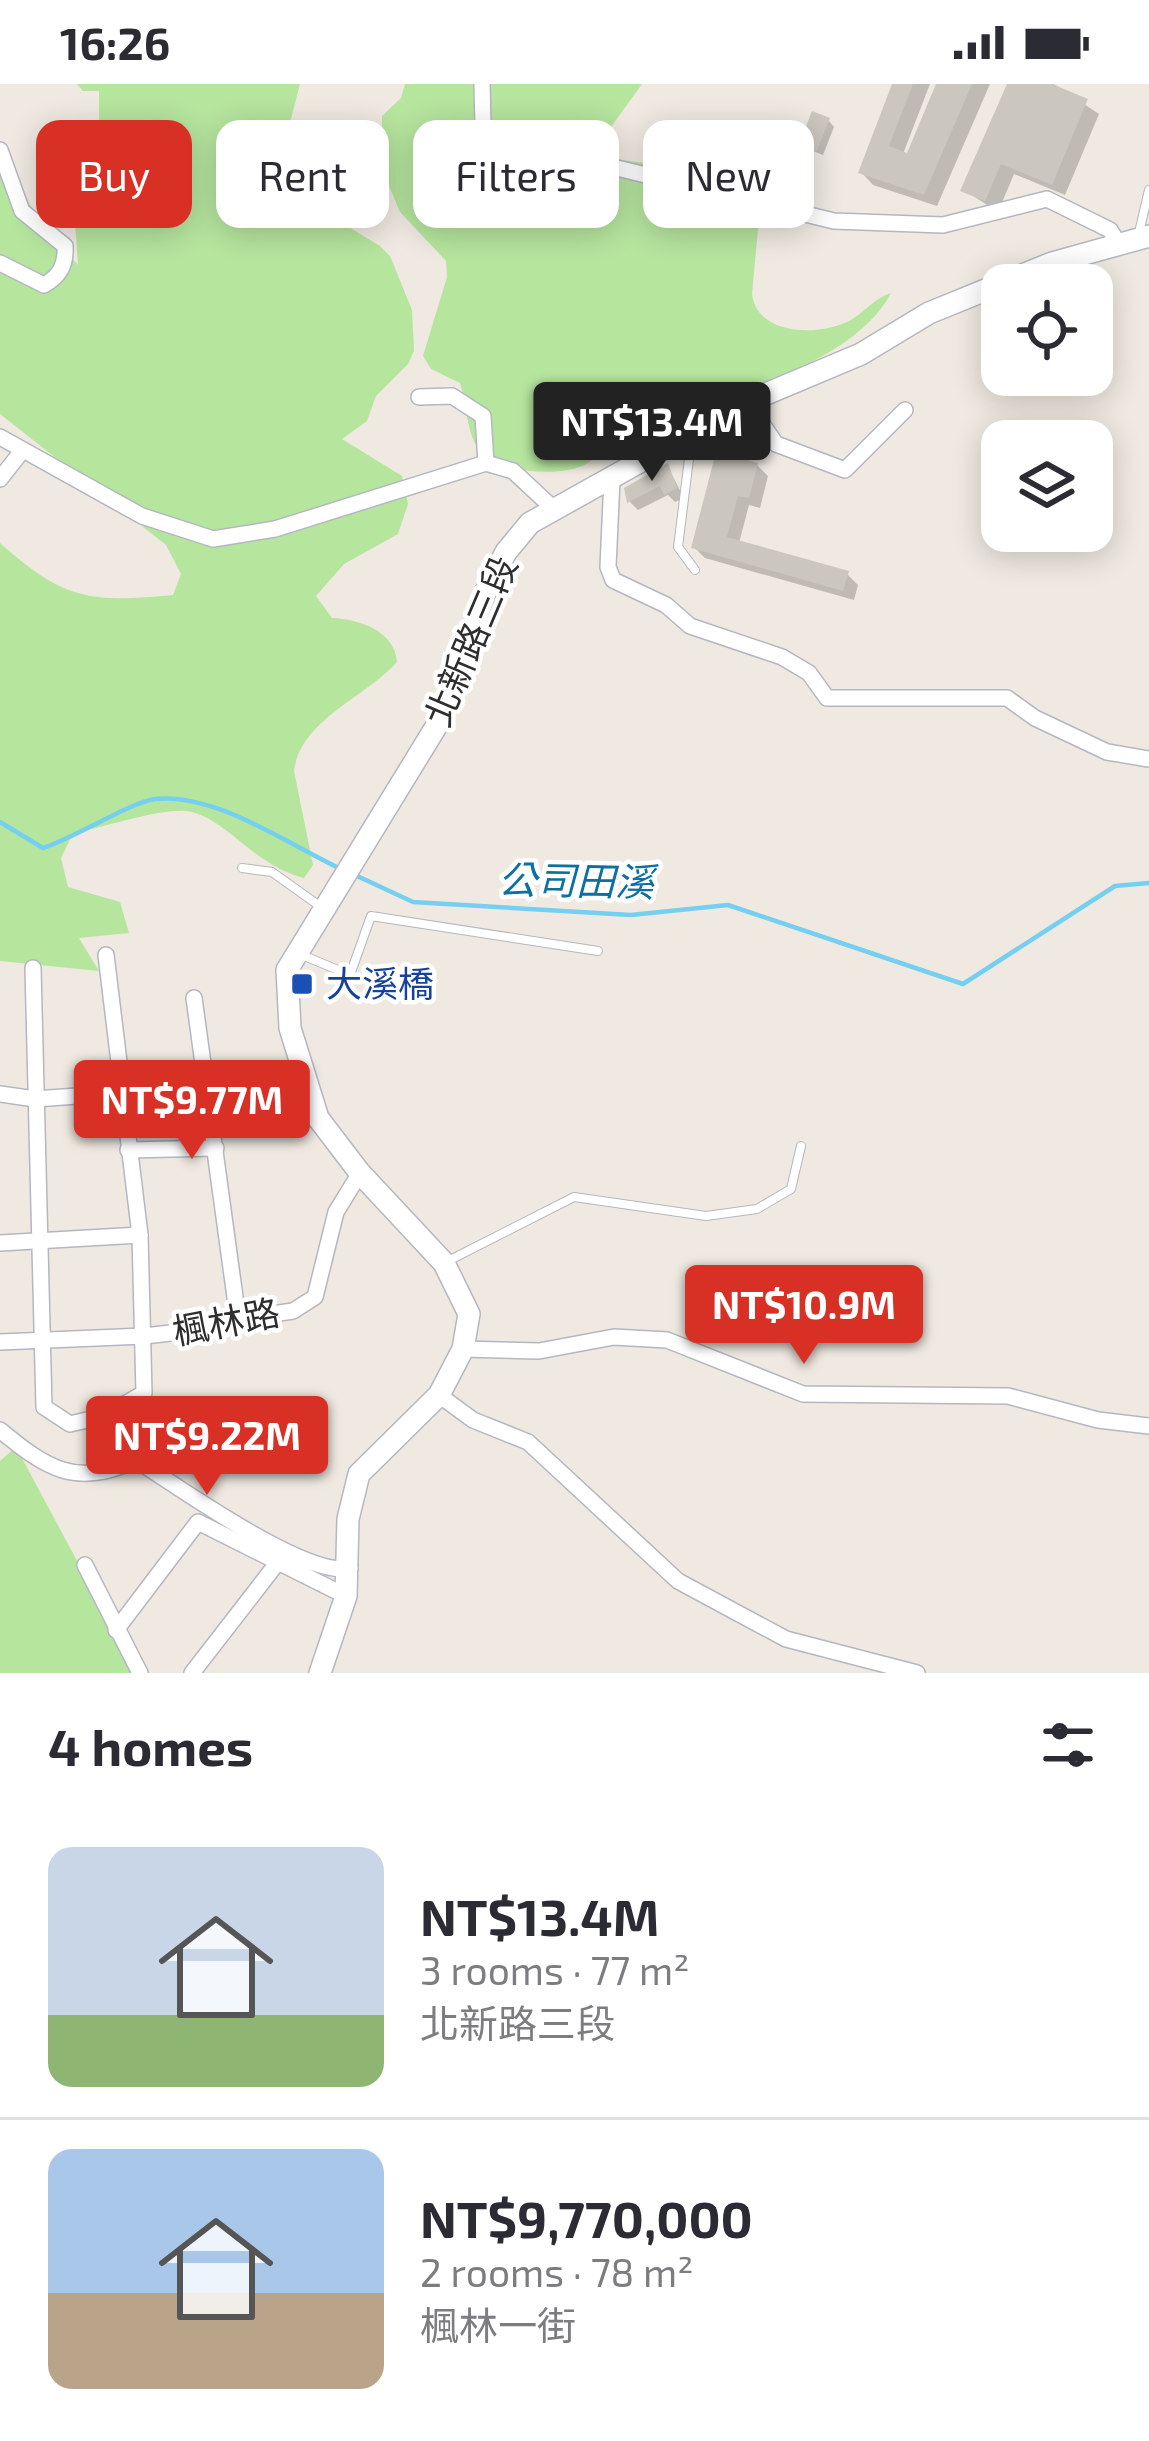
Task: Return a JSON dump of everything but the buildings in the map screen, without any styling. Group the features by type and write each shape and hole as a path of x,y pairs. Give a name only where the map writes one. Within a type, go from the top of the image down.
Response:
{"main road":[{"name":"北新路三段","path":"328,898 442,717 506,552 530,523 747,401 861,353 929,313 1052,263 1136,240"},
{"path":"320,1673 346,1596 348,1519 358,1474 439,1395 464,1349 469,1314 444,1264 360,1173 318,1118 305,1089 285,994 294,952 328,898"}],"street":[{"path":"482,84 483,125 518,168 613,167 834,221 943,226 1047,200 1136,240"},
{"path":"0,150 22,211 64,246 66,261 56,278 44,285 0,263"},
{"path":"419,397 452,396 483,416 486,463"},
{"path":"747,401 776,444 845,470 905,410"},
{"path":"0,437 95,485 142,516 213,539 275,529 486,463 513,470 555,510"},
{"path":"0,479 22,451"},
{"path":"612,479 608,567 613,580 666,605 690,626 782,657 808,673 827,698 1007,698 1035,718 1107,752 1149,759"},
{"path":"33,968 44,1407 70,1424 104,1416 144,1393 140,1235 119,1093 106,955"},
{"path":"194,998 238,1319"},
{"path":"0,1094 34,1100 119,1093"},
{"path":"128,1150 216,1148"},
{"name":"楓林路","path":"0,1342 144,1336 224,1327 238,1319 292,1311 315,1297 336,1212 360,1173"},
{"path":"0,1243 140,1235"},
{"path":"464,1349 539,1351 614,1337 667,1340 802,1394 1008,1396 1098,1420 1149,1426"},
{"path":"439,1395 473,1420 528,1442 678,1581 786,1639 917,1673"},
{"path":"0,1430 41,1463 73,1474 107,1473 136,1460 281,1550 338,1571 350,1568"},
{"path":"116,1630 198,1522 346,1596"},
{"path":"192,1673 278,1562"},
{"path":"85,1565 140,1673"}],"lane":[{"path":"1136,240 1149,190"},
{"path":"692,434 678,547 695,570"},
{"path":"242,868 272,872 328,898"},
{"path":"294,952 350,975 371,916 428,928 470,929 509,942 550,940 598,951"},
{"path":"444,1264 574,1197 706,1216 757,1209 791,1190 801,1146"}],"green space":[{"path":"77,84 300,84 290,120 216,120 216,228 350,228 380,246 390,256 412,310 414,351 408,364 376,396 367,421 342,439 402,476 408,504 398,534 344,564 316,596 332,618 364,624 383,635 397,662 321,723 299,753 294,771 313,865 304,878 286,872 218,824 192,812 151,814 73,833 61,858 68,887 120,902 129,933 79,938 99,971 0,961 0,543 61,587 98,597 173,595 181,574 166,545 0,414 0,148 36,215 36,228 47,228 78,265 75,228 192,228 192,120 99,120 99,91 83,91"},
{"path":"405,84 642,84 616,120 413,120 413,226 400,212 389,186 389,120 382,120 401,98"},
{"path":"619,160 643,163 643,228 758,228 752,294 756,308 777,325 807,330 838,325 891,293 861,330 795,370 713,401 616,419 592,460 567,470 532,471 499,463 477,447 460,383 431,369 423,356 447,277 446,261 415,228 619,228"},
{"path":"16,1447 137,1673 0,1673 0,1461"}],"waterway":[{"name":"公司田溪","path":"0,822 43,848 145,802 178,799 226,812 339,868"},
{"name":"公司田溪","path":"355,875 413,902 631,915 728,905 963,984 1115,886 1149,883"}],"place":[{"name":"大溪橋","path":"302,984"}]}
